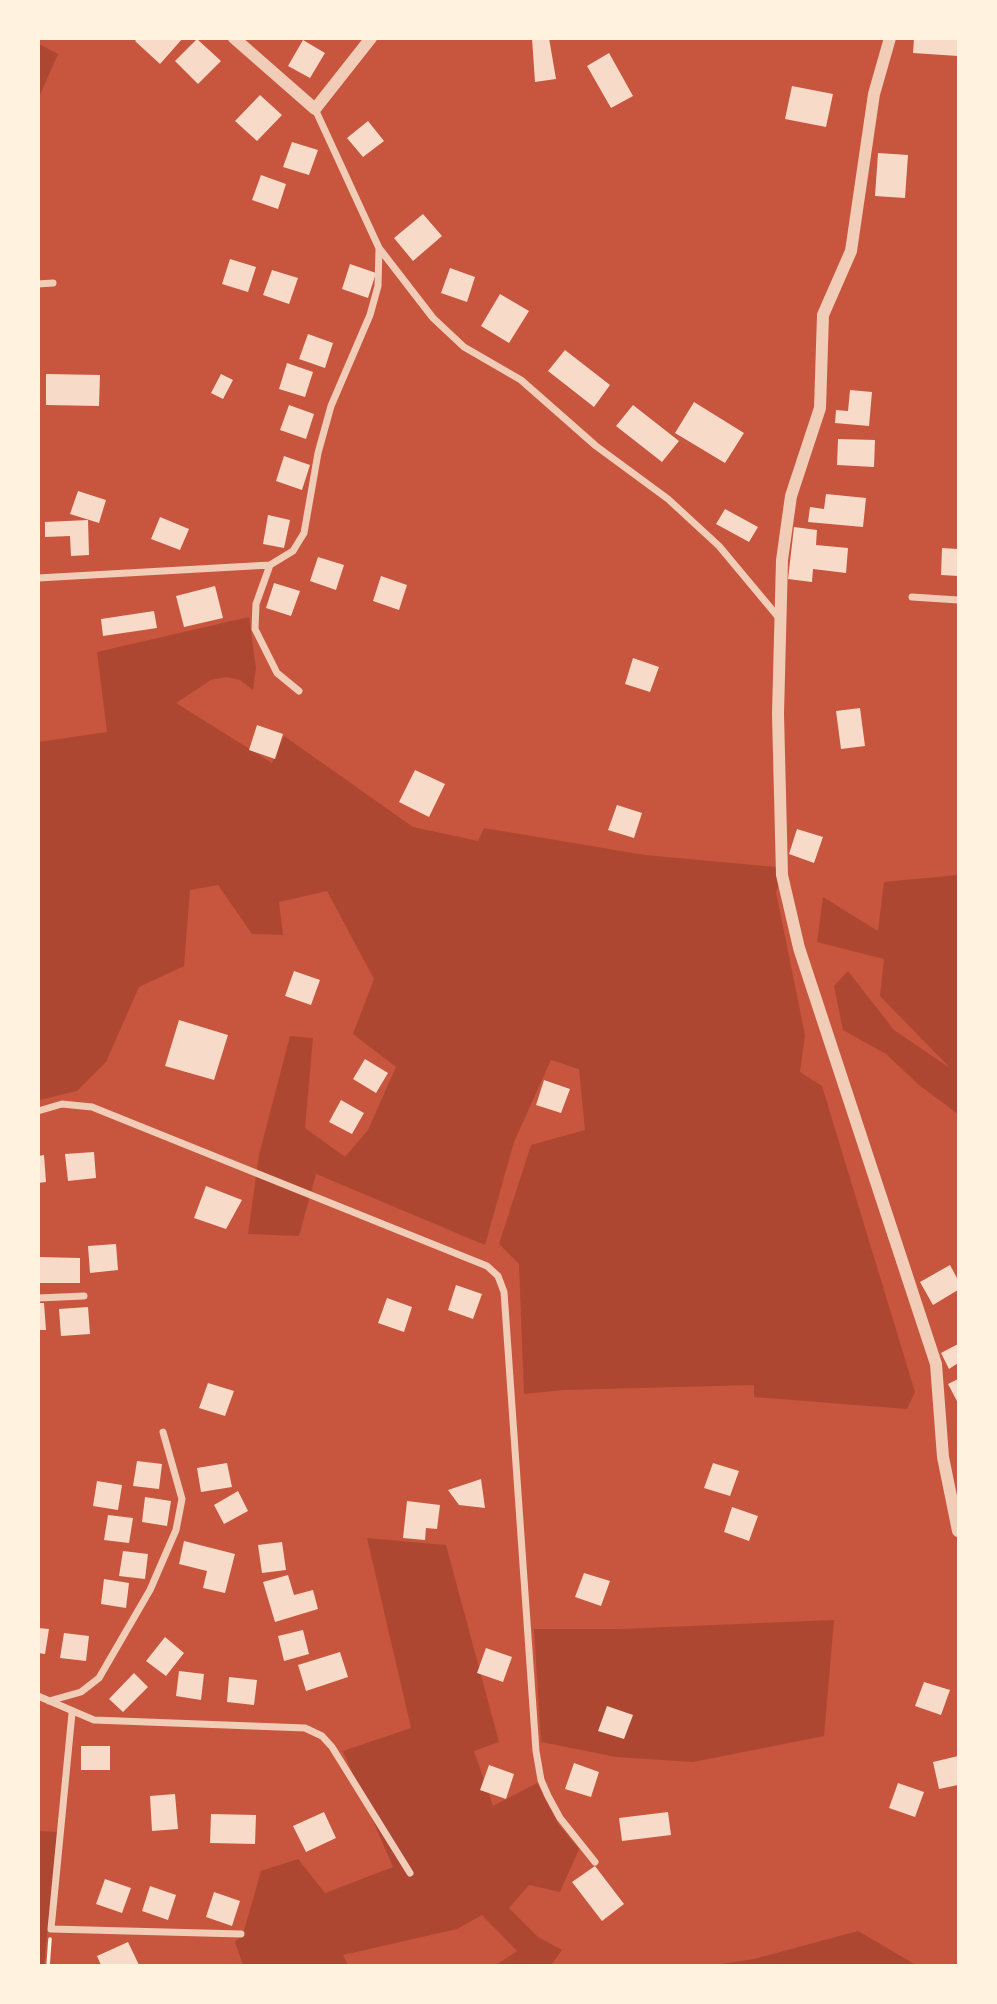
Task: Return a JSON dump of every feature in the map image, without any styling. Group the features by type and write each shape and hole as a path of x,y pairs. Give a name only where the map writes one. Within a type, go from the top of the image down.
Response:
{"street":[{"path":"234,38 315,109 379,248 433,318 464,347 521,380 596,446 668,499 719,546 782,621"},
{"path":"315,109 371,38"},
{"path":"890,38 874,94 852,251 823,315 820,408 791,496 782,560 778,714 782,875 799,948 936,1364 943,1457 958,1531"},
{"path":"38,579 270,565 293,551 304,533 316,463 331,406 370,315 378,286 379,248"},
{"path":"38,284 53,283"},
{"path":"270,565 256,604 255,629 277,673 299,691"},
{"path":"912,597 958,600"},
{"path":"38,1111 62,1104 92,1107 487,1266 498,1276 504,1292 541,1780 560,1818 595,1862"},
{"path":"38,1298 84,1296"},
{"path":"48,1701 81,1692 99,1678 149,1590 176,1530 182,1499 163,1432"},
{"path":"38,1696 72,1713 94,1720 305,1728 322,1736 332,1746 410,1873"},
{"path":"72,1713 51,1930 241,1934"}],"path":[{"path":"48,1965 51,1930"}],"shaded area":[{"path":"39,44 58,54 39,97"},
{"path":"249,617 256,668 253,690 240,680 226,677 211,680 176,703 272,763 284,736 413,827 478,841 484,828 645,855 786,868 776,892 805,1035 800,1072 822,1086 915,1392 907,1409 754,1397 754,1385 563,1390 524,1394 519,1264 499,1244 531,1145 585,1130 579,1069 551,1060 514,1142 485,1245 316,1174 299,1236 248,1234 259,1155 290,1036 313,1038 305,1128 345,1157 368,1130 396,1067 353,1034 374,979 327,891 279,902 283,935 252,934 218,885 190,890 184,966 139,987 106,1062 77,1091 39,1100 39,742 107,732 97,652"},
{"path":"958,875 958,1114 919,1085 886,1054 843,1030 834,986 848,971 894,1030 950,1068 880,996 884,959 817,942 823,897 878,931 884,882"},
{"path":"367,1538 446,1545 499,1742 474,1751 493,1806 537,1783 559,1825 579,1849 560,1892 529,1885 509,1908 538,1937 562,1950 551,1965 496,1965 517,1951 482,1915 457,1929 343,1955 348,1965 243,1965 235,1942 243,1934 261,1871 298,1859 325,1893 393,1867 343,1751 411,1728"},
{"path":"834,1620 824,1736 693,1762 616,1757 541,1742 534,1629 620,1629"},
{"path":"38,1831 57,1832 44,1966 38,1965"},
{"path":"858,1931 916,1965 715,1965 754,1959"}],"building":[{"path":"138,38 183,38 160,64 135,41"},
{"path":"532,38 549,38 556,79 535,82"},
{"path":"914,38 958,38 958,56 913,53"},
{"path":"197,39 221,61 198,84 175,61"},
{"path":"303,40 325,53 310,78 288,66"},
{"path":"609,53 633,96 611,108 587,66"},
{"path":"792,86 833,94 826,127 785,119"},
{"path":"260,95 282,115 257,141 235,121"},
{"path":"368,121 384,141 363,157 347,138"},
{"path":"292,142 318,150 309,175 283,167"},
{"path":"878,153 908,155 905,198 875,196"},
{"path":"261,175 286,184 278,209 252,200"},
{"path":"423,214 442,236 413,261 394,238"},
{"path":"230,259 256,267 248,292 222,284"},
{"path":"350,264 376,273 368,298 342,289"},
{"path":"450,268 475,277 467,302 441,293"},
{"path":"272,270 298,278 289,304 263,295"},
{"path":"500,294 529,311 509,343 481,326"},
{"path":"308,334 333,343 325,368 299,359"},
{"path":"565,350 610,385 594,407 548,371"},
{"path":"287,363 313,372 305,397 279,389"},
{"path":"46,374 100,375 99,406 46,405"},
{"path":"221,374 233,380 223,399 211,393"},
{"path":"850,390 872,392 869,426 835,423 836,410 848,411"},
{"path":"694,402 744,433 725,463 675,433"},
{"path":"289,405 314,414 306,439 280,430"},
{"path":"633,405 679,441 662,462 616,426"},
{"path":"838,439 875,440 874,467 837,465"},
{"path":"284,456 310,465 302,490 276,481"},
{"path":"78,491 106,500 99,523 70,514"},
{"path":"826,494 866,498 863,527 808,522 810,507 824,509"},
{"path":"725,509 758,527 749,542 716,524"},
{"path":"268,515 290,520 284,548 263,544"},
{"path":"160,517 189,529 180,550 151,539"},
{"path":"88,520 89,555 71,556 70,536 45,537 45,522"},
{"path":"794,527 817,530 816,545 848,548 846,573 813,569 812,582 788,579"},
{"path":"942,548 958,549 958,576 941,575"},
{"path":"318,557 344,565 336,590 310,581"},
{"path":"381,576 407,585 399,610 373,601"},
{"path":"274,583 300,591 291,616 266,608"},
{"path":"215,586 223,618 184,627 176,596"},
{"path":"154,611 157,628 103,636 101,619"},
{"path":"633,658 659,667 650,692 625,684"},
{"path":"860,708 865,746 841,749 836,711"},
{"path":"257,725 283,734 275,759 249,750"},
{"path":"415,770 445,784 429,817 399,802"},
{"path":"617,805 642,813 634,838 608,830"},
{"path":"797,829 823,837 814,863 789,854"},
{"path":"294,971 320,980 311,1005 285,996"},
{"path":"179,1020 228,1035 214,1080 165,1066"},
{"path":"365,1059 388,1073 376,1093 353,1079"},
{"path":"544,1080 570,1089 561,1113 536,1105"},
{"path":"341,1100 364,1113 352,1134 329,1122"},
{"path":"94,1152 96,1178 68,1181 65,1154"},
{"path":"44,1155 46,1182 38,1183 38,1156"},
{"path":"206,1186 242,1200 226,1229 194,1218"},
{"path":"116,1244 118,1270 90,1273 88,1246"},
{"path":"38,1257 80,1258 80,1283 38,1283"},
{"path":"950,1265 958,1280 958,1290 933,1305 920,1282"},
{"path":"456,1285 482,1294 473,1319 448,1310"},
{"path":"387,1298 412,1307 404,1332 378,1323"},
{"path":"38,1303 44,1303 46,1330 38,1330"},
{"path":"88,1307 90,1334 61,1336 59,1309"},
{"path":"958,1344 958,1363 949,1369 941,1353"},
{"path":"958,1379 958,1403 948,1384"},
{"path":"208,1383 234,1391 225,1416 199,1408"},
{"path":"137,1461 162,1464 159,1489 133,1486"},
{"path":"227,1463 232,1487 201,1492 197,1468"},
{"path":"713,1463 739,1471 730,1496 704,1488"},
{"path":"481,1479 485,1508 459,1505 448,1490"},
{"path":"97,1481 122,1485 118,1510 93,1506"},
{"path":"238,1491 248,1511 224,1524 214,1505"},
{"path":"145,1497 171,1501 167,1526 142,1522"},
{"path":"407,1501 440,1505 437,1529 426,1528 425,1540 403,1538"},
{"path":"732,1507 758,1516 749,1541 724,1532"},
{"path":"108,1515 133,1518 129,1543 104,1540"},
{"path":"184,1541 235,1554 225,1593 203,1588 207,1571 179,1564"},
{"path":"282,1542 286,1570 262,1573 258,1545"},
{"path":"123,1551 148,1554 145,1579 119,1576"},
{"path":"584,1573 610,1581 601,1606 575,1597"},
{"path":"288,1575 294,1595 313,1590 318,1609 275,1622 263,1582"},
{"path":"104,1579 129,1583 126,1608 101,1604"},
{"path":"38,1628 49,1629 45,1654 38,1653"},
{"path":"303,1630 309,1654 284,1661 278,1636"},
{"path":"64,1633 89,1636 86,1661 60,1658"},
{"path":"165,1637 184,1653 166,1676 146,1661"},
{"path":"486,1648 512,1657 503,1682 477,1673"},
{"path":"340,1652 348,1677 306,1691 298,1665"},
{"path":"179,1671 204,1674 201,1700 176,1696"},
{"path":"134,1673 148,1687 123,1712 109,1699"},
{"path":"229,1677 257,1680 254,1705 227,1702"},
{"path":"924,1682 950,1690 941,1715 915,1706"},
{"path":"607,1706 633,1715 624,1739 598,1731"},
{"path":"81,1746 110,1746 110,1770 81,1770"},
{"path":"958,1756 958,1785 939,1789 933,1762"},
{"path":"574,1763 599,1772 591,1797 565,1789"},
{"path":"489,1765 514,1774 506,1799 480,1790"},
{"path":"898,1783 924,1792 915,1817 889,1808"},
{"path":"175,1794 178,1829 152,1831 150,1796"},
{"path":"324,1812 336,1838 306,1852 293,1826"},
{"path":"668,1812 671,1835 622,1841 619,1818"},
{"path":"211,1814 256,1815 255,1844 210,1843"},
{"path":"595,1866 624,1904 602,1921 572,1882"},
{"path":"105,1879 131,1888 122,1913 96,1904"},
{"path":"150,1886 176,1895 168,1920 142,1911"},
{"path":"214,1892 240,1901 232,1926 206,1917"},
{"path":"128,1942 139,1965 101,1965 97,1956"}]}
